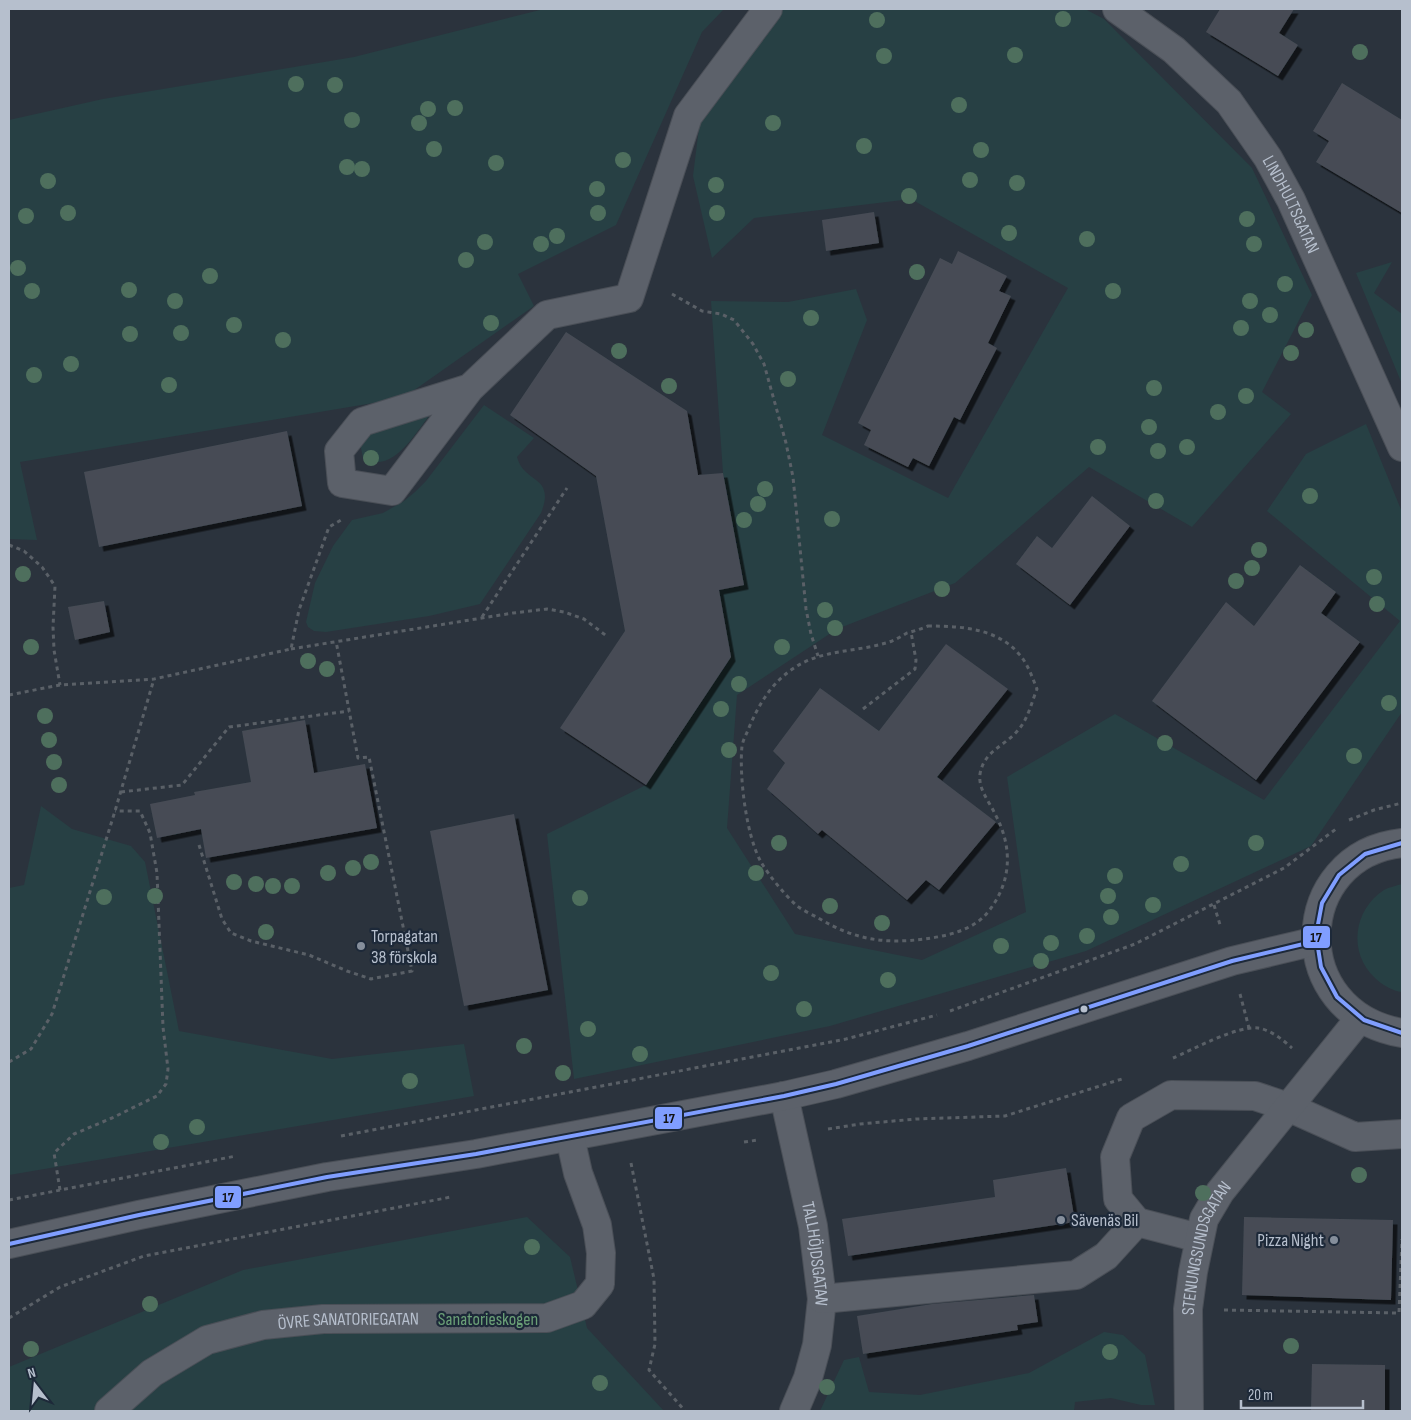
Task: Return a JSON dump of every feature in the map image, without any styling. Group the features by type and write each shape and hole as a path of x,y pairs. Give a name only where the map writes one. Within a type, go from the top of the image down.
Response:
{"street":[{"path":"470,388 362,422 339,451 342,482 392,490 470,388 547,315 628,298 688,116 768,9"},
{"name":"LINDHULTSGATAN","path":"1117,9 1174,50 1229,102 1268,158 1292,200 1402,447"},
{"path":"1402,842 1372,851 1351,864 1334,882 1318,917 1316,942 1321,966 1331,989 1347,1009 1379,1028 1402,1033"},
{"path":"9,1244 139,1215 328,1177 570,1137 784,1096 836,1084 968,1046 1232,961 1316,942"},
{"name":"STENUNGSUNDSGATAN","path":"1189,1411 1188,1309 1199,1238 1204,1219 1220,1192 1360,1018"},
{"path":"1199,1238 1137,1222 1118,1200 1115,1158 1131,1118 1171,1095 1255,1096 1288,1107 1356,1137 1402,1134"},
{"name":"TALLHÖJDSGATAN","path":"784,1096 814,1226 822,1299 817,1345 808,1378 794,1411"},
{"name":"ÖVRE SANATORIEGATAN","path":"109,1411 152,1374 207,1340 263,1325 323,1318 548,1318 583,1305 600,1284 600,1252 596,1225 578,1173 570,1137"},
{"path":"822,1299 1076,1274 1106,1256 1137,1222"}],"path":[{"path":"672,294 702,311 721,314 734,320 753,344 764,364 786,443 793,477 806,609 810,634 818,656"},
{"path":"482,618 568,488"},
{"path":"291,649 299,610 329,527 344,518"},
{"path":"9,545 24,551 42,567 55,586 54,650 60,685"},
{"path":"9,695 60,685 154,679 291,649 547,609 584,619 608,637"},
{"path":"928,626 949,626 973,629 993,635 1007,643 1019,654 1028,668 1037,689 1021,728 1006,742 986,755 980,774 982,791 1002,829 1008,848 1007,871 1000,894 987,914 971,927 938,937 901,942 867,940 833,927 798,906 760,861 749,828 744,802 742,744 756,713 773,685 792,669 818,656 892,641 911,632 928,626"},
{"path":"863,709 915,669 916,660 911,632"},
{"path":"198,845 222,919 231,933 251,941 309,955 371,979 412,971 369,757 358,758 336,641"},
{"path":"9,1062 31,1049 52,1014 116,811 154,679"},
{"path":"121,792 182,785 229,727 349,711"},
{"path":"1345,823 1353,817 1402,802"},
{"path":"60,1190 54,1153 74,1134 157,1096 166,1084 168,1069 163,1027 157,873 150,833 140,811 116,811"},
{"path":"949,1012 1135,944 1284,868 1337,828"},
{"path":"335,1137 846,1039 940,1014"},
{"path":"1166,1062 1225,1035 1249,1028 1257,1028 1269,1032 1282,1041 1318,1071"},
{"path":"737,1144 860,1124 1005,1116 1132,1076"},
{"path":"9,1200 237,1156"},
{"path":"578,1173 640,1161"},
{"path":"631,1163 654,1279 655,1344 649,1370 685,1411"},
{"path":"9,1318 60,1287 144,1256 452,1196"},
{"path":"1219,1310 1399,1313 1402,1239"}],"green space":[{"path":"544,9 724,9 702,32 616,225 518,274 534,306 403,398 20,462 37,540 9,539 9,120 103,99 354,57"},
{"path":"782,9 1085,9 1104,19 1252,168 1312,295 1262,392 1291,414 1192,527 1089,467 955,583 837,629 737,695 727,828 795,934 922,960 1026,912 1007,777 1115,714 1264,800 1400,621 1267,511 1306,454 1366,424 1402,512 1402,712 1311,846 1086,951 830,1026 574,1079 547,834 646,785 731,657 719,590 744,585 723,473 711,301 788,302 856,289 867,320 822,435 948,498 1068,288 911,199 754,218 712,258 693,176 703,96"},
{"path":"1392,262 1374,293 1402,314 1402,384 1356,273"},
{"path":"484,405 534,438 517,457 526,472 542,486 545,492 545,501 541,513 480,604 429,616 326,632 314,631 308,627 306,622 315,583 333,546 352,520 383,513 415,492 426,481"},
{"path":"432,412 411,440 393,457 384,461 374,462 363,458 360,443 375,428"},
{"path":"41,806 72,829 131,846 145,862 179,1031 332,1059 464,1044 474,1096 9,1175 9,888 24,885"},
{"path":"1402,884 1402,992 1391,989 1381,983 1366,968 1358,944 1358,932 1360,920 1374,898 1386,889"},
{"name":"Sanatorieskogen","path":"527,1217 570,1257 587,1328 664,1411 9,1411 9,1367 243,1270"},
{"path":"1104,1332 1123,1335 1145,1355 1155,1405 1141,1405 1111,1398 1075,1402 1074,1411 820,1411 844,1360 859,1357 869,1392 920,1395 1029,1373"}],"building":[{"path":"1220,9 1294,9 1279,33 1298,45 1278,76 1206,32"},
{"path":"1342,83 1402,120 1402,213 1316,162 1329,141 1313,131"},
{"path":"874,212 879,243 826,251 822,220"},
{"path":"958,251 1007,276 999,291 1011,296 988,343 997,348 960,420 954,417 929,466 913,458 908,467 864,445 871,430 858,423 940,258 952,264"},
{"path":"566,332 687,411 698,475 723,473 744,585 719,590 731,657 646,785 560,728 625,631 596,476 510,415"},
{"path":"287,431 302,506 99,547 84,472"},
{"path":"1092,496 1130,526 1070,605 1016,564 1037,536 1052,548"},
{"path":"1300,565 1336,592 1321,613 1360,642 1256,780 1152,701 1226,602 1254,626"},
{"path":"104,601 110,632 75,640 68,607"},
{"path":"946,644 1008,689 937,777 996,822 939,890 926,880 907,900 822,830 818,834 767,789 785,763 773,751 820,688 879,731"},
{"path":"305,720 314,773 365,764 377,828 206,858 201,829 157,838 150,804 195,795 194,792 251,782 242,731"},
{"path":"514,814 548,990 464,1006 430,831"},
{"path":"1066,1168 1075,1222 848,1256 842,1219 995,1197 993,1180"},
{"path":"1244,1217 1393,1220 1391,1300 1242,1295"},
{"path":"1034,1295 1038,1322 1017,1325 1018,1330 863,1354 857,1316 932,1304"},
{"path":"1312,1364 1385,1365 1385,1411 1311,1411"}],"transit line":[{"name":"17","path":"1402,843 1365,854 1339,875 1322,903 1316,935 1321,967 1337,997 1364,1020 1402,1033"},
{"name":"17","path":"9,1244 139,1215 327,1177 476,1154 784,1096 836,1084 968,1046 1232,961 1316,941"}],"place":[{"name":"Torpagatan 38 förskola","path":"361,946"},
{"name":"Sävenäs Bil","path":"1061,1220"},
{"name":"Pizza Night","path":"1334,1240"}]}
